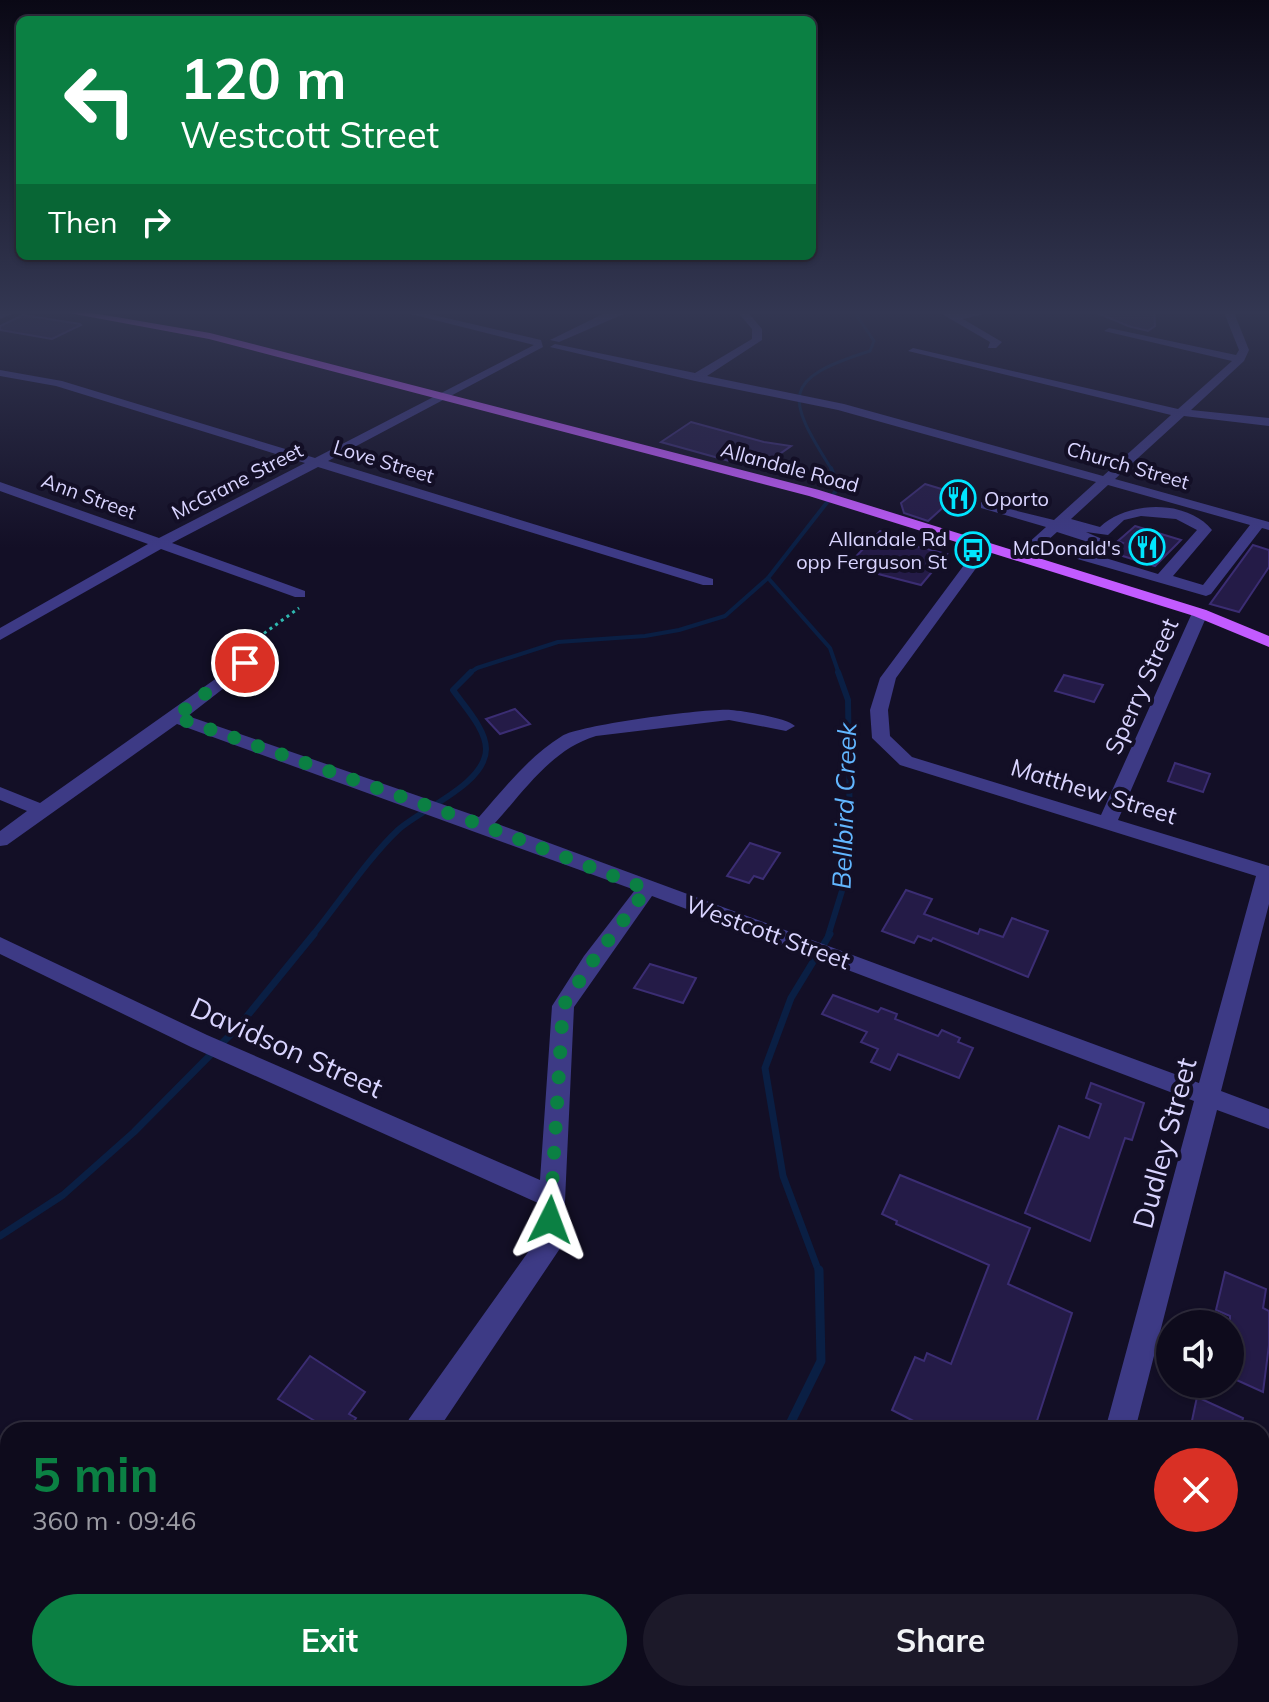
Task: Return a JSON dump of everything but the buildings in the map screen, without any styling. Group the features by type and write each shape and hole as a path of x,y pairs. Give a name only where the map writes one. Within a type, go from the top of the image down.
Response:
{"main road":[{"name":"Allandale Road","path":"414,389 814,493 1200,613 1269,642"}],"street":[{"name":"Love Street","path":"80,389 708,582"},
{"name":"McGrane Street","path":"0,635 159,544 457,389"},
{"name":"Church Street","path":"755,389 812,400 1175,499 1196,521 1264,524"},
{"path":"1081,389 1180,412 1269,422"},
{"path":"1021,557 1206,389"},
{"path":"0,498 7,488"},
{"name":"Ann Street","path":"7,488 300,594"},
{"path":"1145,514 1165,507 1175,499"},
{"path":"986,505 1099,536"},
{"path":"1160,578 1205,530 1196,521 1145,514 1122,515 1079,555 1160,578 1206,591 1264,524"},
{"name":"Matthew Street","path":"975,560 888,678 879,710 881,738 906,761 1267,872"},
{"path":"1160,578 1168,603"},
{"name":"Sperry Street","path":"1108,821 1200,613"},
{"path":"0,840 175,717 245,663"},
{"path":"482,825 546,756 571,738 594,731 729,715 786,726"},
{"name":"Westcott Street","path":"175,717 482,825 1269,1119"},
{"path":"0,793 41,810"},
{"name":"Dudley Street","path":"1122,1422 1267,872"},
{"path":"426,1422 549,1244 563,1006 647,889"},
{"name":"Davidson Street","path":"0,945 199,1041 552,1197"}],"path":[{"path":"245,663 248,645 301,607 296,605 300,594"}],"waterway":[{"name":"Bellbird Creek","path":"802,389 800,407 806,424 832,469"},
{"name":"Bellbird Creek","path":"768,578 839,487 832,469"},
{"path":"471,672 558,642 645,636 679,630 725,616 768,578"},
{"name":"Bellbird Creek","path":"768,578 830,648 839,674"},
{"path":"312,936 387,841 408,822 451,795 483,762 485,741 474,718 453,690 471,672"},
{"name":"Bellbird Creek","path":"828,936 846,878 850,836 848,700 838,672"},
{"path":"0,1236 63,1195 134,1132 239,1026 314,934"},
{"name":"Bellbird Creek","path":"819,1272 783,1176 765,1068 791,998 830,934"},
{"name":"Bellbird Creek","path":"791,1422 821,1361 819,1270"}],"place":[{"name":"Oporto","path":"958,498"},
{"name":"McDonald's","path":"1147,547"},
{"name":"Allandale Rd opp Ferguson St","path":"973,550"}],"route":[{"path":"245,663 175,717 482,825 647,889 563,1006 550,1220"}]}
